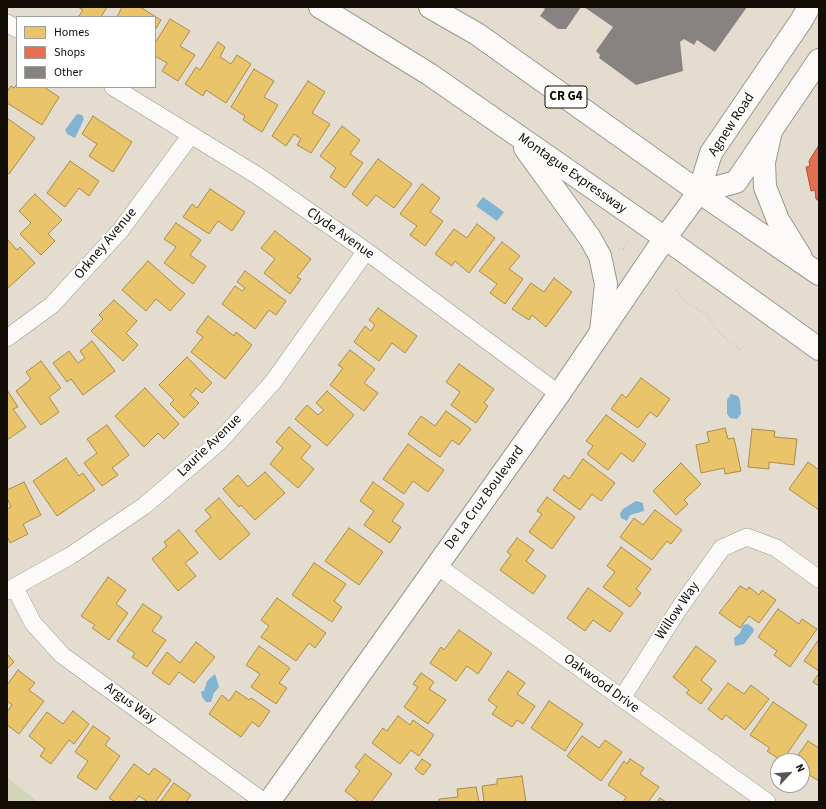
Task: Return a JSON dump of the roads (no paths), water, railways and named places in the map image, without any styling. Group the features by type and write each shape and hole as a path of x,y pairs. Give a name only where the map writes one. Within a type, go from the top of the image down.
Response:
{"main road":[{"name":"Montague Expressway","path":"320,7 429,74 516,136 665,238 819,349"},
{"name":"CR G4","path":"430,7 477,34 699,192 813,270"},
{"name":"Agnew Road","path":"699,192 711,154 809,7"},
{"path":"699,192 736,182 771,130 817,69"},
{"path":"771,130 764,162 764,187 778,220 813,270"},
{"path":"516,136 590,238 600,256 606,284 601,332"},
{"name":"De La Cruz Boulevard","path":"269,802 436,565 560,394 665,238 699,192"}],"street":[{"path":"7,23 16,28"},
{"name":"Clyde Avenue","path":"115,88 258,176 366,251 560,394"},
{"name":"Orkney Avenue","path":"7,338 52,305 120,231 191,135"},
{"name":"Laurie Avenue","path":"11,589 70,556 144,506 219,442 273,382 366,251"},
{"name":"Willow Way","path":"622,698 680,607 722,548 747,537 776,548 819,579"},
{"name":"Oakwood Drive","path":"436,565 767,802"},
{"name":"Argus Way","path":"11,589 33,623 62,656 264,802"}],"water":[{"path":"77,114 82,115 84,119 75,138 67,134 65,130"},
{"path":"483,197 504,212 497,221 476,206"},
{"path":"731,394 738,396 740,400 741,414 737,419 730,418 727,414 727,400"},
{"path":"636,501 643,503 644,511 630,515 627,521 621,518 620,514 623,509"},
{"path":"748,624 754,631 744,644 735,646 734,638 740,633 743,625"},
{"path":"215,674 219,687 214,693 211,702 206,702 202,697 201,691 204,691 207,681"}]}
